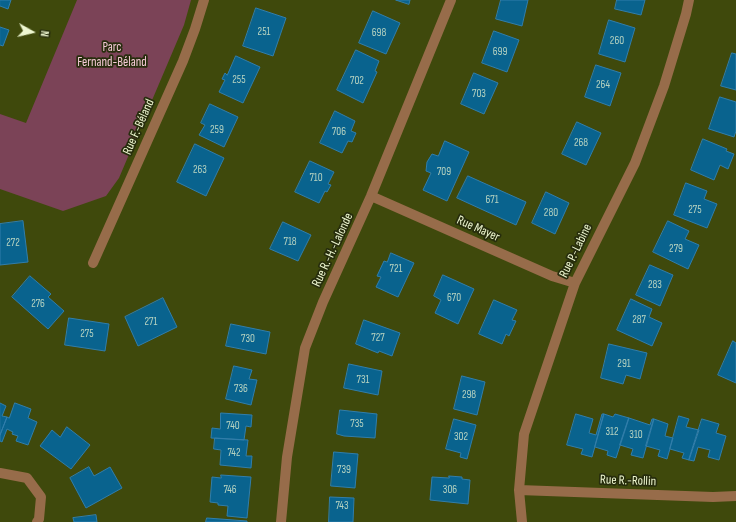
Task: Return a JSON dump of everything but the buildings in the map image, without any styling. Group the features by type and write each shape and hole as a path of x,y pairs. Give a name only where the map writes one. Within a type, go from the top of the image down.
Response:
{"street":[{"name":"Rue F.-Béland","path":"93,263 183,61 204,0"},
{"name":"Rue R.-H.-Lalonde","path":"281,522 287,457 305,348 323,302 371,196 450,0"},
{"name":"Rue P.-Labine","path":"522,522 519,490 524,434 575,283 635,163 664,86 689,0"},
{"name":"Rue Mayer","path":"371,196 552,276 575,283"},
{"path":"0,473 27,478 41,497 39,519 36,522"},
{"name":"Rue R.-Rollin","path":"519,490 713,497 736,496"}],"green space":[{"name":"Parc Fernand-Béland","path":"77,0 191,0 184,25 119,178 106,196 63,211 0,189 0,114 26,123"}]}
